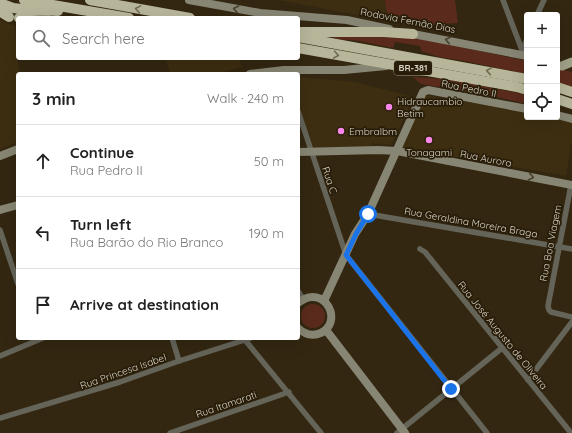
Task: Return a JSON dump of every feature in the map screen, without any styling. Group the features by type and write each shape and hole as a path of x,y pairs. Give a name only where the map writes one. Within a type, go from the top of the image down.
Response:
{"highway":[{"path":"24,0 118,16"},
{"path":"90,0 179,16"},
{"path":"0,3 13,8 30,10 63,11 79,9"},
{"path":"0,10 1,12 12,17 30,10"},
{"path":"300,32 384,32 413,34"},
{"name":"BR-381","path":"300,37 524,78"},
{"name":"BR-381","path":"300,48 524,89"},
{"path":"560,88 572,92"},
{"path":"560,100 572,104"}],"main road":[{"path":"560,65 572,62"}],"street":[{"name":"Rodovia Fernão Dias","path":"189,0 260,13 297,16"},
{"path":"502,0 523,53"},
{"path":"538,12 544,0"},
{"name":"Rodovia Fernão Dias","path":"300,16 347,20 413,34 523,53"},
{"path":"285,72 344,70 393,65"},
{"path":"560,65 572,67"},
{"name":"Rua Pedro II","path":"324,301 356,234 368,214 423,92 428,90 524,108"},
{"path":"560,116 572,119"},
{"name":"Rua C","path":"300,117 346,255 487,433"},
{"path":"0,156 16,150"},
{"name":"Rua Aurora","path":"300,152 397,151 572,182"},
{"name":"Rua Boa Viagem","path":"572,182 548,306 548,310 551,312 572,317"},
{"path":"0,210 16,206"},
{"name":"Rua Geraldina Moreira Braga","path":"368,214 572,248"},
{"path":"0,230 16,278"},
{"name":"Rua José Augusto de Oliveira","path":"420,249 571,431"},
{"path":"300,301 314,296 324,301 329,306 331,312 331,318 326,330 314,335 308,334 300,329"},
{"path":"528,380 572,322"},
{"path":"326,330 401,432 502,348"},
{"path":"0,356 36,340"},
{"path":"173,340 180,361"},
{"name":"Rua Princesa Isabel","path":"0,418 120,382 245,340"},
{"path":"249,340 321,433"},
{"name":"Rua Itamarati","path":"170,433 289,392"}],"shaded area":[{"path":"279,0 385,0 387,14 383,20"},
{"path":"385,0 455,0 458,23 430,25 387,14"},
{"path":"0,20 15,26 16,60 18,60 19,72 16,72 16,143 0,149"},
{"path":"374,35 416,38 524,60 524,73 439,57 421,51 420,46 395,42 393,48 328,36"},
{"path":"166,60 240,60 242,67 221,72 170,72"},
{"path":"560,69 572,72 572,87 560,84"},
{"path":"300,77 355,82 410,96 410,106 391,145 371,143 372,148 313,148 300,108"},
{"path":"413,77 444,79 518,93 524,95 524,103 494,96 421,84"},
{"path":"425,95 524,111 524,120 560,120 560,117 567,117 572,123 572,140 566,176 398,147"},
{"path":"313,304 321,308 325,316 321,324 313,328 305,324 301,316 305,308"}],"place":[{"name":"Hidraucambio Betim","path":"389,107"},
{"name":"Embralbm","path":"341,131"},
{"name":"Tonagami","path":"429,140"}],"route":[{"path":"368,214 346,255 451,389"}]}
